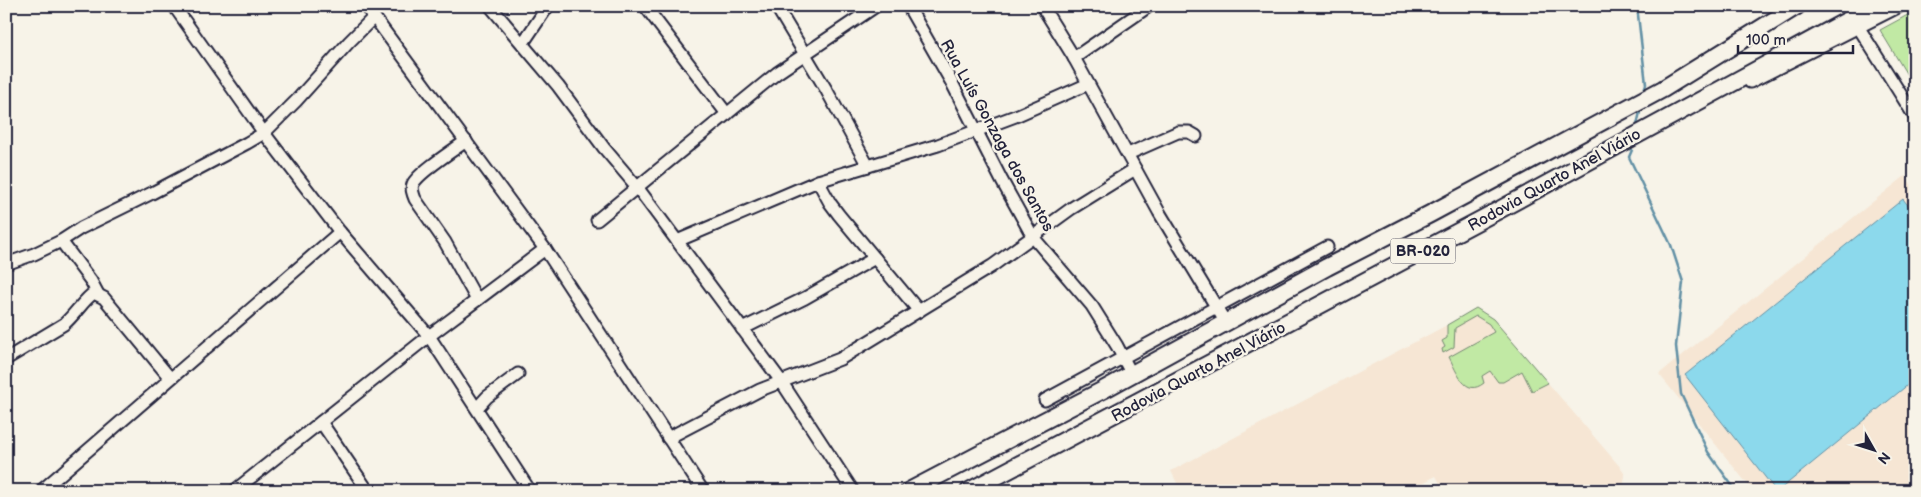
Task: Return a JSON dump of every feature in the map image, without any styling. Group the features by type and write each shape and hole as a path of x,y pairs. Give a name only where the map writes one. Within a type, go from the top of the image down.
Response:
{"highway":[{"name":"Rodovia Quarto Anel Viário","path":"909,491 1132,375 1327,267 1663,89 1797,6"},
{"name":"Rodovia Quarto Anel Viário","path":"969,491 1446,238 1874,6"},
{"path":"1430,214 1446,238"},
{"path":"1103,390 1116,414"}],"street":[{"path":"174,6 264,133 340,232 429,336 530,491"},
{"path":"366,6 544,249 703,491"},
{"path":"490,6 558,86 604,148 637,187 780,381 853,491"},
{"path":"522,42 548,6"},
{"path":"645,6 727,114"},
{"path":"776,6 868,166"},
{"path":"597,220 778,73 876,6"},
{"name":"Rua Luís Gonzaga dos Santos","path":"908,6 952,83 1033,237 1092,306 1124,358 1132,375"},
{"path":"1042,6 1074,58 1159,212 1226,323"},
{"path":"1074,58 1149,6"},
{"path":"1624,141 1642,134 1900,6"},
{"path":"6,264 34,254 61,241 81,228 160,189 264,133 374,17"},
{"path":"1858,28 1915,118"},
{"path":"677,241 818,181 920,151 976,131 1088,84"},
{"path":"1128,154 1178,132 1189,132 1196,136"},
{"path":"466,141 419,177 412,185 412,192 415,200 445,242 477,300"},
{"path":"668,438 730,404 780,381 840,359 992,266 1072,208 1135,169"},
{"path":"818,181 830,204 919,311"},
{"path":"41,491 340,232"},
{"path":"61,241 91,281 98,294 104,298 170,378"},
{"path":"1045,400 1327,247"},
{"path":"234,491 429,336 544,249"},
{"path":"742,329 805,298 875,258"},
{"path":"6,359 73,318 91,295 98,294"},
{"path":"477,408 487,397 518,374"},
{"path":"321,422 368,491"}],"shaded area":[{"path":"1905,176 1915,189 1915,491 1753,491 1659,374"},
{"path":"1476,308 1493,319 1621,468 1625,475 1621,491 1444,491 1436,476 1407,491 1181,491 1171,471"}],"green space":[{"path":"1915,11 1915,88 1880,30"},
{"path":"1476,308 1493,319 1548,383 1532,391 1522,371 1503,382 1498,382 1490,371 1482,376 1484,383 1477,387 1467,385 1462,381 1449,357 1494,332 1489,324 1476,316 1455,328 1454,347 1443,353 1442,349 1445,347 1442,341 1447,338 1447,325"}],"water":[{"path":"1903,199 1915,214 1915,379 1776,491 1685,375"}],"waterway":[{"path":"1637,6 1646,84 1644,90"},
{"path":"1637,125 1640,112"},
{"path":"1632,150 1629,157 1671,245 1683,282 1676,346 1681,394 1708,452 1736,491"}]}
